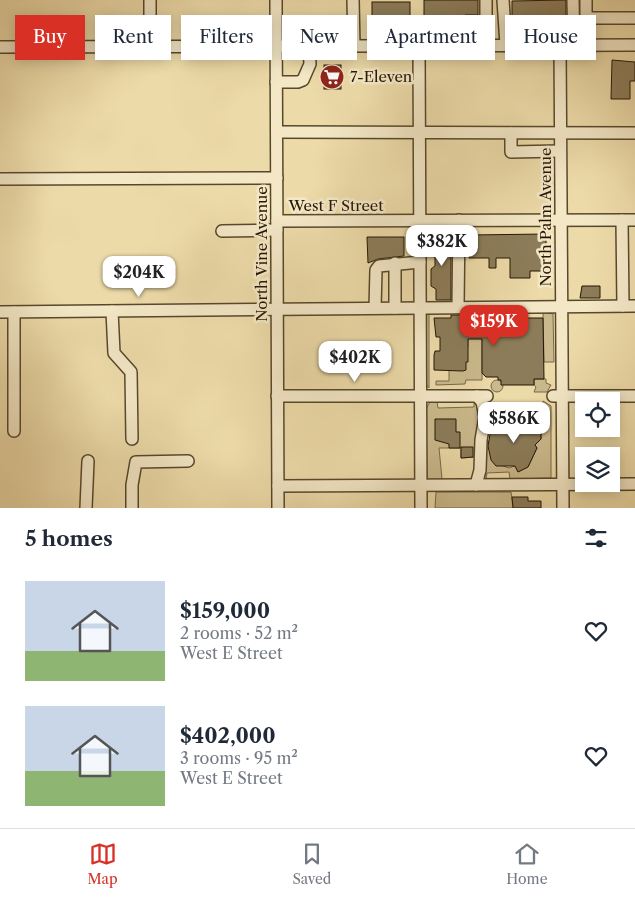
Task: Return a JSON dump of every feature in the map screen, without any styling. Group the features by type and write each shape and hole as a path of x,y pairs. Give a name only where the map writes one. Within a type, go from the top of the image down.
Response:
{"street":[{"path":"150,0 150,15"},
{"name":"North Vine Avenue","path":"276,0 278,508"},
{"path":"353,0 353,15"},
{"path":"486,0 486,15"},
{"path":"504,0 505,22"},
{"path":"573,0 575,15"},
{"path":"586,0 586,15"},
{"path":"596,18 635,18"},
{"path":"171,46 282,45"},
{"path":"596,45 635,45"},
{"path":"0,47 95,46"},
{"path":"276,82 298,82 303,80 310,60"},
{"path":"419,60 421,508"},
{"name":"North Palm Avenue","path":"560,60 561,306 558,396 563,508"},
{"path":"276,132 419,134 635,133"},
{"path":"511,133 511,152 560,151"},
{"name":"West F Street","path":"0,179 277,178"},
{"name":"West F Street","path":"222,231 277,226 420,220 635,220"},
{"path":"458,307 459,220"},
{"path":"622,220 622,306"},
{"path":"375,308 376,270 379,266 420,262"},
{"path":"395,263 395,308"},
{"path":"0,312 635,306"},
{"path":"112,311 114,354 131,372 132,439"},
{"path":"14,312 14,431"},
{"path":"277,396 482,396 485,417 481,440 480,470 476,485"},
{"path":"558,396 635,396"},
{"path":"86,508 88,461"},
{"path":"132,508 132,485 136,462 188,461"},
{"path":"278,486 635,484"}],"shaded area":[{"path":"429,312 429,388 425,383 425,313"},
{"path":"543,312 553,314 554,362 544,362"},
{"path":"468,332 482,339 482,380 466,380 465,384 436,385 436,381 449,381 449,353 451,347 468,347"},
{"path":"534,379 546,379 546,383 551,385 547,392 534,392 536,387"},
{"path":"499,380 502,381 502,391 495,392 492,391 491,384 492,381"},
{"path":"437,401 438,408 474,407 474,403 477,402 481,408 477,457 461,458 461,448 439,448 442,479 427,480 426,409 430,402"},
{"path":"543,401 551,406 551,478 510,479 509,472 487,473 486,479 483,479 486,440 491,442 503,466 509,468 515,466 518,472 528,467 537,448 535,445 541,439 541,433 548,426 546,424 548,411 543,406"},
{"path":"436,492 511,492 513,508 435,508"}],"building":[{"path":"424,0 478,0 478,15 424,15"},
{"path":"566,0 566,15 512,15 512,1"},
{"path":"372,2 410,2 410,15 372,15"},
{"path":"612,60 635,62 635,81 630,81 630,99 611,99"},
{"name":"7-Eleven","path":"324,65 341,65 341,89 324,89"},
{"path":"546,234 546,271 530,271 530,278 510,278 510,258 496,258 496,268 489,268 489,258 469,258 469,235"},
{"path":"435,235 451,235 451,300 436,300 436,289 431,286 431,269 435,266 435,257 431,256 431,242 435,241"},
{"path":"367,237 404,237 404,256 378,259 368,263"},
{"path":"582,286 600,286 600,298 580,298"},
{"path":"451,315 470,315 470,318 543,318 544,379 534,379 534,385 501,385 501,380 498,380 498,377 486,377 482,373 482,339 468,339 466,370 434,370 434,355 435,351 440,351 440,337 436,337 434,318 451,318"},
{"path":"519,416 528,416 527,423 541,430 541,439 535,445 537,448 528,467 518,472 515,466 496,466 491,460 488,446 491,429 508,421 512,423"},
{"path":"435,419 456,419 456,432 460,432 460,448 449,448 449,444 435,440"},
{"path":"461,447 473,447 473,457 461,458"},
{"path":"512,497 528,497 528,501 541,501 541,508 513,508"}],"place":[{"name":"7-Eleven","path":"332,77"}]}
